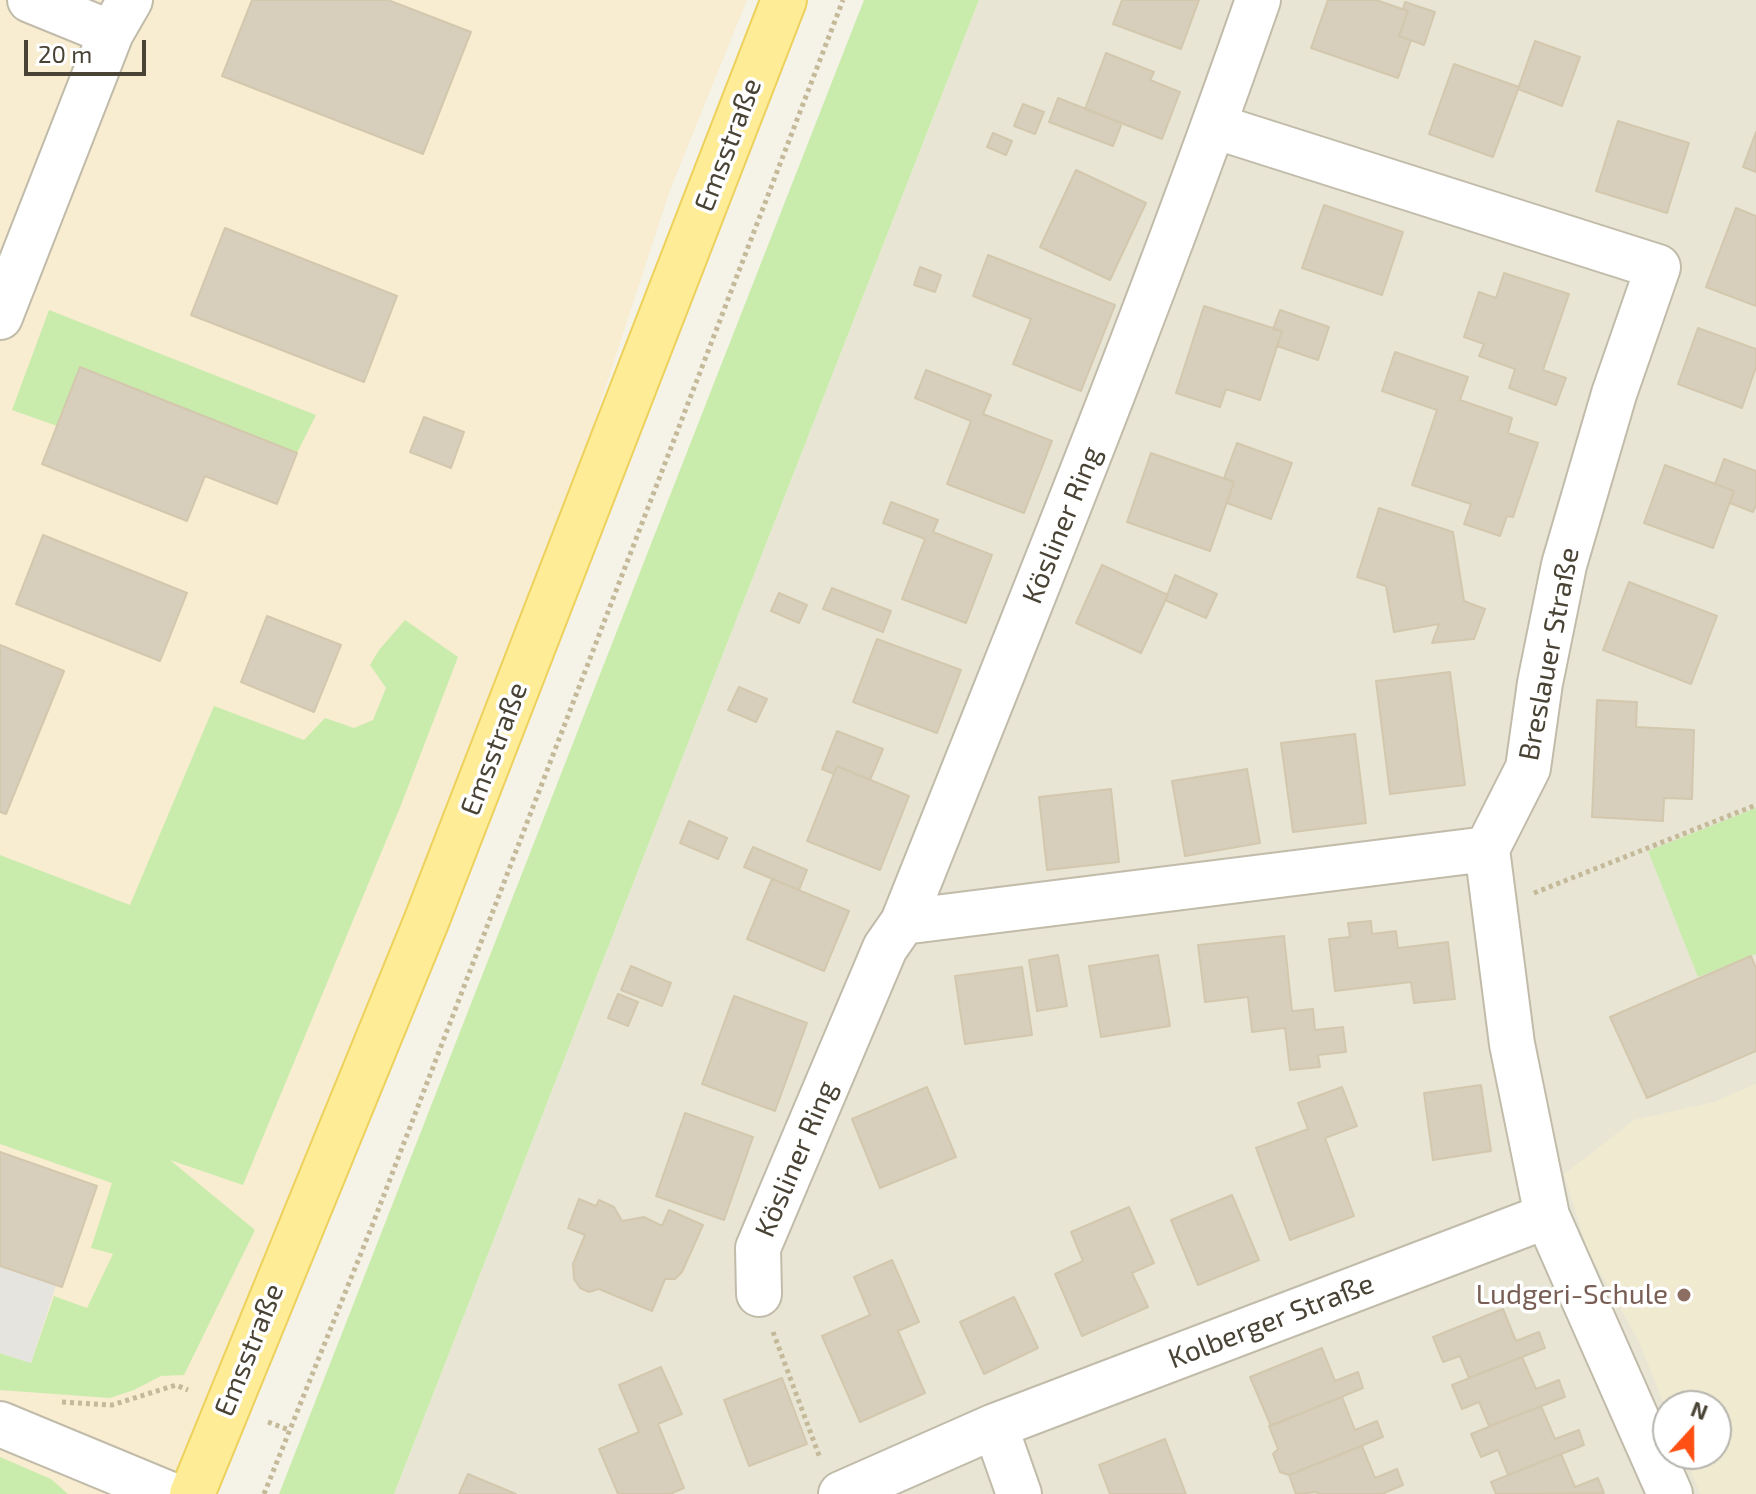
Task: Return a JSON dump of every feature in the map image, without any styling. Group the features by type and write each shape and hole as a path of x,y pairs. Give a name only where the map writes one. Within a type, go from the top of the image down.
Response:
{"main road":[{"name":"Emsstraße","path":"192,1494 426,922 784,0"}],"street":[{"path":"0,317 120,16 30,0"},
{"name":"Kösliner Ring","path":"759,1294 758,1248 885,948 903,922 1127,361 1258,0"},
{"name":"Breslauer Straße","path":"1214,126 1658,267 1614,394 1564,565 1540,683 1528,768 1487,849"},
{"path":"903,922 1487,849 1512,1044 1547,1216 1670,1494"},
{"name":"Kolberger Straße","path":"832,1480 995,1426 1547,1216"},
{"path":"0,1424 169,1494"},
{"path":"995,1426 1019,1494"}],"path":[{"name":"Emsstraße","path":"264,1494 383,1196 843,0"},
{"path":"1494,908 1756,805"},
{"path":"759,1294 832,1480"},
{"path":"52,1401 112,1405 176,1385 289,1430"}],"shaded area":[{"path":"0,0 747,0 670,190 500,710 240,1372 166,1494 0,1494"},
{"path":"979,0 1756,0 1756,1494 394,1494"},
{"name":"Ludgeri-Schule","path":"1756,1084 1756,1494 1700,1494 1690,1470 1732,1470 1732,1390 1658,1390 1639,1342 1587,1249 1564,1174 1634,1120 1714,1102"},
{"path":"0,1266 56,1285 31,1363 0,1353"}],"green space":[{"path":"864,0 979,0 394,1494 279,1494"},
{"path":"49,310 316,415 297,453 81,367 57,426 12,410"},
{"path":"405,620 458,657 401,805 243,1185 170,1160 255,1230 184,1375 161,1376 110,1398 0,1390 0,1353 31,1363 54,1296 87,1308 113,1254 91,1248 112,1183 0,1144 0,855 130,905 214,706 304,740 325,718 354,728 373,720 386,688 370,665"},
{"path":"1756,808 1756,954 1698,977 1648,851"},
{"path":"0,1457 51,1479 68,1494 0,1494"}],"building":[{"path":"252,0 388,0 471,32 423,154 222,76"},
{"path":"1122,0 1199,0 1181,49 1113,24"},
{"path":"1328,0 1376,0 1408,11 1399,36 1411,40 1398,78 1311,48"},
{"path":"1405,2 1435,12 1424,45 1399,36 1408,11 1403,9"},
{"path":"1535,41 1580,57 1562,106 1518,89"},
{"path":"1106,53 1154,72 1150,80 1180,92 1162,139 1085,109"},
{"path":"1454,64 1519,87 1493,157 1429,134"},
{"path":"1058,98 1122,123 1113,146 1049,122"},
{"path":"1023,104 1044,112 1035,134 1014,126"},
{"path":"1618,121 1689,143 1667,213 1596,191"},
{"path":"1756,132 1756,172 1743,167"},
{"path":"993,133 1012,141 1006,155 987,147"},
{"path":"1076,170 1146,203 1110,280 1040,247"},
{"path":"1324,205 1403,232 1382,295 1302,268"},
{"path":"1736,208 1756,216 1756,306 1706,287"},
{"path":"225,228 397,296 364,382 191,315"},
{"path":"988,255 1115,305 1081,391 1013,364 1031,319 973,296"},
{"path":"920,267 941,275 935,292 914,285"},
{"path":"1504,273 1569,294 1543,370 1566,378 1556,405 1509,388 1515,369 1479,356 1484,344 1464,337 1479,292 1496,298"},
{"path":"1204,306 1282,331 1260,400 1226,389 1220,407 1176,393"},
{"path":"1280,310 1329,327 1318,360 1277,346 1282,331 1273,329"},
{"path":"1698,328 1756,349 1756,367 1742,408 1678,384"},
{"path":"1395,352 1468,377 1460,400 1512,418 1508,433 1538,443 1513,517 1507,516 1500,536 1464,524 1471,504 1412,485 1437,410 1382,391"},
{"path":"80,367 297,453 277,504 205,476 187,521 42,464"},
{"path":"926,370 991,395 983,414 1052,441 1024,513 947,484 971,421 915,398"},
{"path":"424,417 464,432 451,468 410,452"},
{"path":"1237,443 1292,463 1271,519 1227,503 1234,482 1224,478"},
{"path":"1151,453 1234,482 1210,551 1127,522"},
{"path":"1724,459 1756,471 1756,505 1753,512 1730,503 1734,491 1715,484"},
{"path":"1665,465 1734,491 1713,548 1644,523"},
{"path":"891,502 938,520 933,532 992,555 966,623 902,599 925,539 883,523"},
{"path":"1379,508 1453,532 1464,601 1485,609 1474,639 1432,643 1439,624 1394,632 1386,586 1357,577"},
{"path":"43,535 187,593 160,661 16,604"},
{"path":"1102,565 1168,595 1141,653 1076,623"},
{"path":"1175,575 1217,594 1206,618 1165,600"},
{"path":"1629,582 1717,616 1691,684 1603,650"},
{"path":"832,588 891,611 883,632 823,609"},
{"path":"779,593 807,605 799,623 771,611"},
{"path":"267,616 341,645 314,712 241,682"},
{"path":"877,639 961,670 937,733 853,702"},
{"path":"0,645 64,671 6,814 0,812"},
{"path":"1450,672 1465,785 1390,794 1376,681"},
{"path":"739,687 767,699 756,722 728,710"},
{"path":"1597,700 1637,702 1636,727 1694,730 1692,799 1664,798 1663,821 1592,817"},
{"path":"837,731 883,749 870,780 837,766 834,774 822,769"},
{"path":"1355,734 1366,823 1293,832 1281,743"},
{"path":"837,766 909,796 880,870 807,841"},
{"path":"1247,769 1260,843 1185,856 1172,781"},
{"path":"1111,789 1119,862 1047,870 1039,797"},
{"path":"689,821 727,838 718,859 680,843"},
{"path":"753,847 807,870 799,890 744,867"},
{"path":"772,879 849,911 824,971 747,939"},
{"path":"1371,921 1372,934 1396,931 1398,948 1448,942 1455,999 1414,1003 1411,982 1335,991 1329,939 1350,937 1348,923"},
{"path":"1284,936 1292,1011 1313,1009 1315,1030 1343,1027 1346,1052 1318,1055 1320,1067 1290,1070 1285,1028 1252,1032 1248,997 1205,1002 1198,945"},
{"path":"1058,955 1067,1006 1037,1011 1029,960"},
{"path":"1158,955 1170,1026 1101,1037 1089,966"},
{"path":"1751,956 1756,968 1756,1051 1647,1098 1610,1017"},
{"path":"631,966 671,983 662,1006 621,990"},
{"path":"1022,967 1032,1035 965,1044 955,976"},
{"path":"618,994 638,1002 628,1026 608,1018"},
{"path":"734,996 807,1023 775,1111 702,1084"},
{"path":"1481,1085 1491,1151 1433,1160 1424,1093"},
{"path":"927,1087 956,1157 880,1188 852,1119"},
{"path":"1342,1087 1357,1126 1325,1138 1354,1216 1290,1240 1256,1148 1308,1129 1298,1103"},
{"path":"685,1113 753,1137 724,1220 656,1196"},
{"path":"0,1152 97,1186 62,1287 0,1266"},
{"path":"1232,1195 1259,1260 1198,1285 1171,1220"},
{"path":"579,1199 596,1206 599,1200 614,1207 622,1221 644,1217 662,1226 669,1210 703,1225 682,1272 675,1279 665,1279 652,1311 599,1289 589,1292 580,1288 574,1279 573,1264 585,1235 568,1228"},
{"path":"1129,1207 1154,1263 1132,1273 1148,1307 1082,1336 1055,1274 1083,1261 1071,1232"},
{"path":"892,1260 919,1322 898,1331 925,1393 860,1422 822,1336 870,1315 854,1277"},
{"path":"1014,1297 1038,1348 984,1374 960,1322"},
{"path":"1503,1309 1516,1341 1539,1332 1545,1348 1469,1378 1460,1356 1443,1362 1433,1337"},
{"path":"1322,1348 1335,1381 1358,1372 1363,1388 1271,1426 1250,1377"},
{"path":"1522,1357 1536,1389 1559,1380 1565,1397 1489,1426 1479,1402 1462,1409 1452,1385"},
{"path":"661,1367 682,1414 658,1424 684,1488 670,1494 618,1494 599,1449 639,1432 619,1385"},
{"path":"782,1378 807,1444 749,1466 724,1400"},
{"path":"1342,1397 1355,1430 1377,1421 1383,1437 1289,1475 1280,1472 1273,1454 1278,1449 1269,1426"},
{"path":"1541,1406 1555,1439 1579,1430 1584,1445 1508,1475 1498,1450 1481,1457 1471,1434"},
{"path":"1165,1439 1186,1494 1110,1494 1099,1465"},
{"path":"1362,1446 1375,1478 1397,1469 1403,1485 1382,1494 1296,1494 1289,1475"},
{"path":"1561,1454 1575,1487 1598,1478 1604,1493 1496,1494 1491,1482"},
{"path":"468,1474 516,1494 459,1494"}],"place":[{"name":"Ludgeri-Schule","path":"1684,1295"}]}
